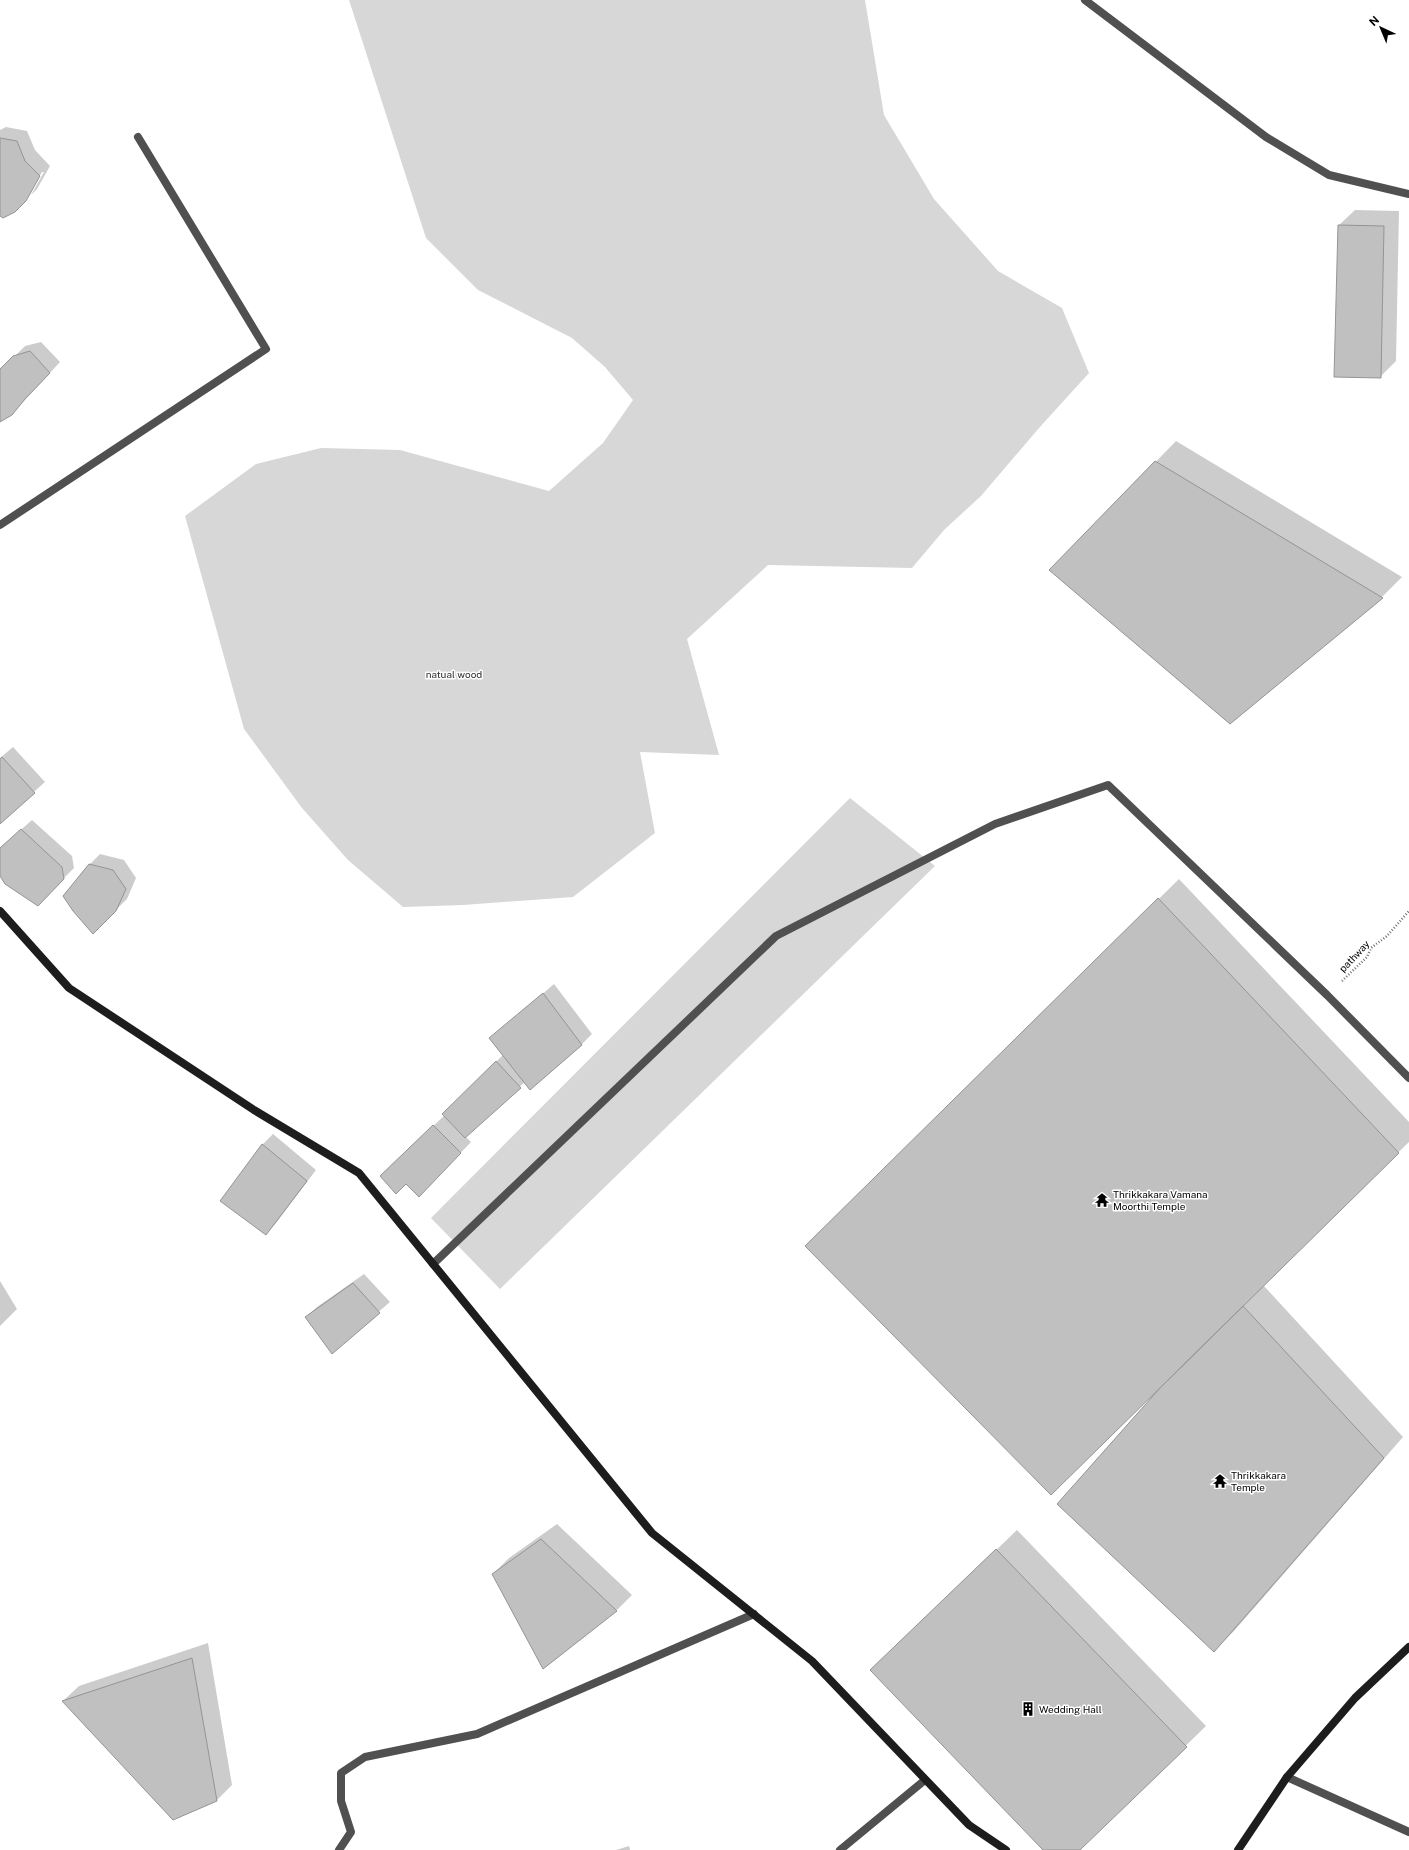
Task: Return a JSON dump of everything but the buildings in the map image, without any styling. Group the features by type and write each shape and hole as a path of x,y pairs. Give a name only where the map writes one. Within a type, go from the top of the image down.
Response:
{"street":[{"path":"1085,0 1272,141 1329,175 1409,194"},
{"path":"0,526 266,349 138,137"},
{"path":"433,1264 776,936 995,824 1108,785 1327,995 1409,1078"},
{"path":"0,911 69,988 254,1110 359,1173 652,1534 812,1661 968,1825 1006,1850"},
{"path":"339,1850 351,1832 342,1801 341,1773 366,1757 477,1734 754,1614"},
{"path":"1238,1850 1286,1777 1355,1698 1409,1647"},
{"path":"1286,1777 1409,1832"},
{"path":"840,1850 925,1780"}],"path":[{"name":"pathway","path":"1327,995 1367,957 1371,948 1387,936 1409,911"}],"green space":[{"name":"natual wood","path":"349,0 865,0 884,115 934,199 998,271 1062,308 1089,373 1039,428 981,496 944,530 912,568 768,565 687,639 719,755 640,752 655,833 573,897 463,905 403,907 348,860 302,808 244,729 185,516 256,464 321,448 400,450 549,491 603,443 633,400 605,367 572,338 478,290 426,238"},
{"path":"850,798 935,866 500,1289 431,1218"}],"place":[{"name":"Thrikkakara Vamana Moorthi Temple","path":"1102,1200"},
{"name":"Thrikkakara Temple","path":"1220,1481"},
{"name":"Wedding Hall","path":"1028,1709"}]}
